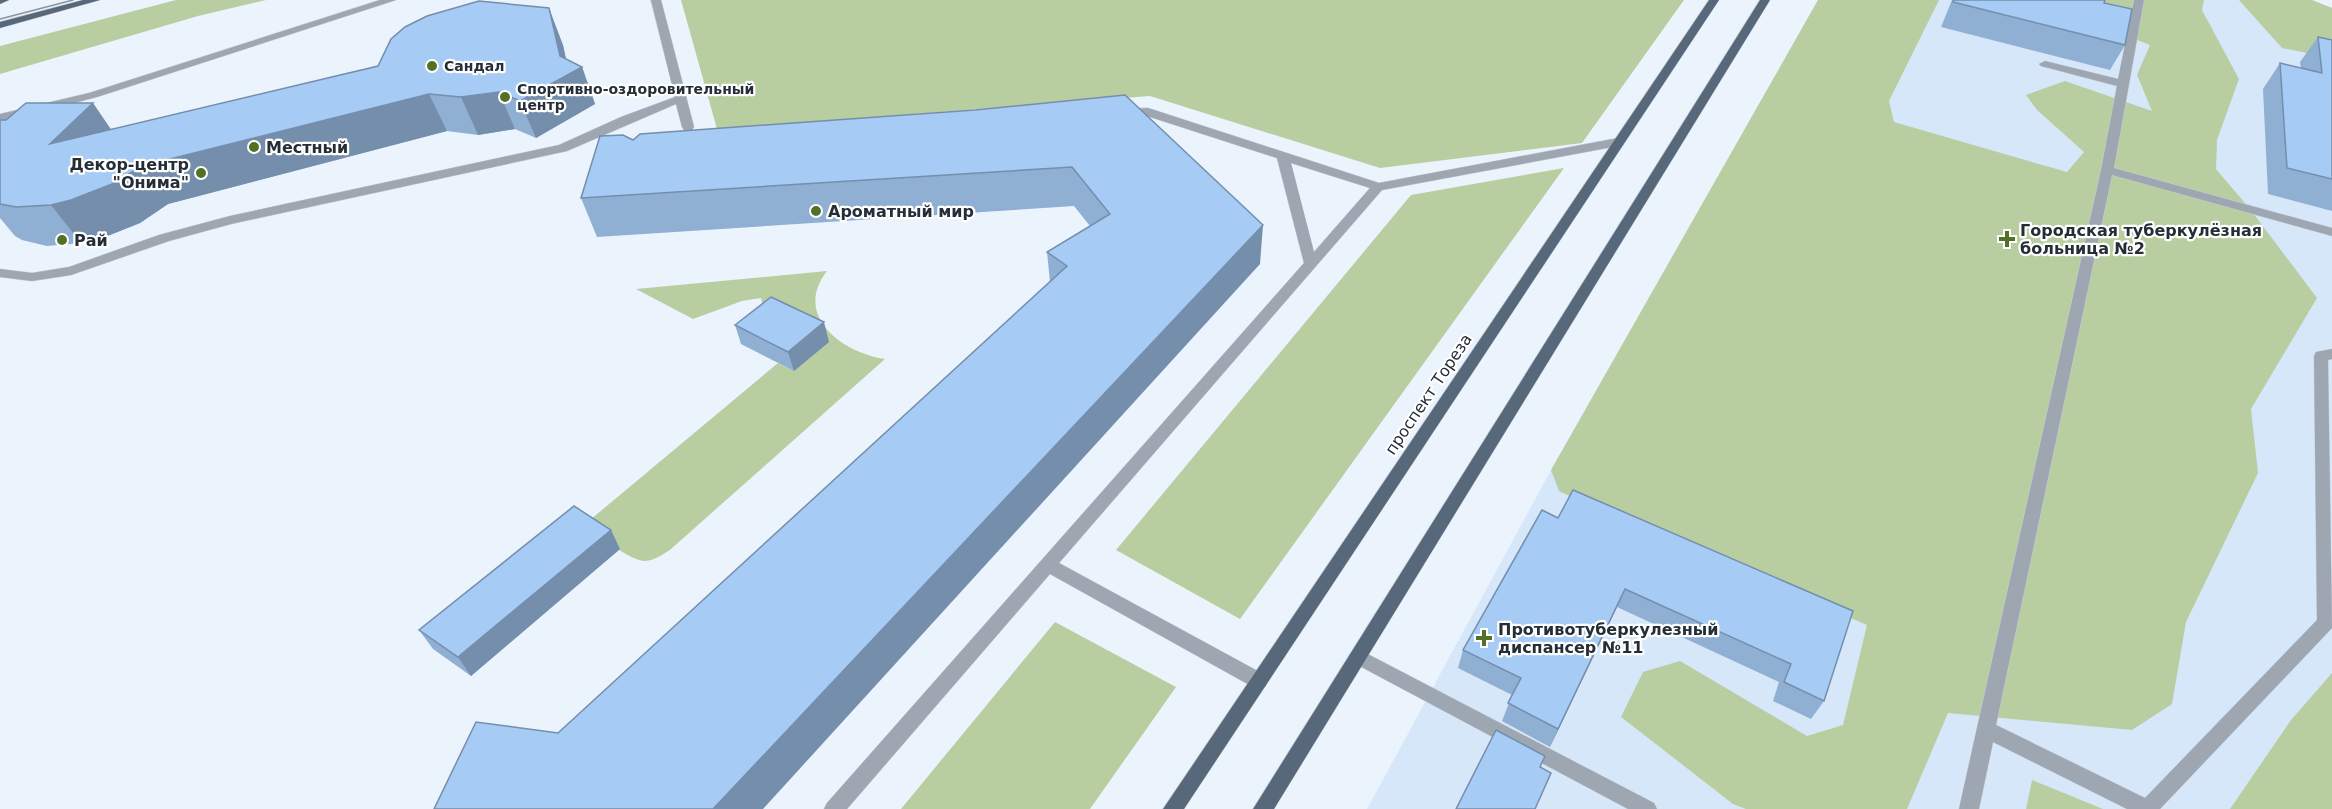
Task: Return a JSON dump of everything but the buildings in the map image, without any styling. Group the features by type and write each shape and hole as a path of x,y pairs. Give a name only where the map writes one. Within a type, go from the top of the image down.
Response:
{"main road":[{"path":"0,25 95,0"},
{"name":"проспект Тореза","path":"1173,809 1714,0"},
{"path":"1263,809 1765,0"}],"lane":[{"path":"0,118 93,95 391,0"},
{"path":"656,0 688,127"},
{"path":"1969,809 2108,170 2139,0"},
{"path":"2045,64 2123,84"},
{"path":"0,273 32,277 71,271 164,238 230,220 563,148 680,99"},
{"path":"1113,114 1148,112 1378,187 1618,142"},
{"path":"1282,156 1310,263"},
{"path":"2108,170 2332,232"},
{"path":"834,809 1378,187"},
{"path":"1987,730 2147,809 2326,623 2321,356 2332,354"},
{"path":"1048,565 1259,681"},
{"path":"1358,657 1647,809"}],"shaded area":[{"name":"Городская туберкулёзная больница №2","path":"1818,0 2312,0 2332,8 2332,809 1367,809 1551,470"}],"green space":[{"path":"176,0 266,0 198,16 0,74 0,46"},
{"path":"681,0 1684,0 1582,143 1380,168 1150,96 717,129"},
{"name":"Городская туберкулёзная больница №2","path":"1818,0 1939,0 1889,101 1894,122 2067,172 2084,152 2037,110 2026,95 2065,81 2152,111 2137,75 2150,45 2081,18 2055,0 2204,0 2202,10 2239,79 2217,140 2216,169 2250,209 2317,298 2251,409 2258,473 2186,622 2172,704 2132,730 1948,713 1907,809 1746,809 1733,804 1621,717 1643,672 1680,661 1807,736 1843,725 1867,625 1624,522 1559,491 1551,470"},
{"path":"2239,0 2312,0 2332,8 2332,58 2282,48"},
{"path":"1564,168 1240,619 1116,550 1411,195"},
{"path":"827,271 818,287 815,303 819,317 827,330 853,349 885,359 662,555 645,561 631,557 584,525 778,363 794,371 763,309 761,298 742,301 693,319 636,289"},
{"path":"1055,622 1176,687 1090,809 901,809"},
{"path":"2332,673 2332,809 2230,809 2291,720"},
{"path":"2032,780 2103,809 2026,809"}],"tram line":[{"path":"0,19 73,0"}],"place":[{"name":"Сандал","path":"432,66"},
{"name":"Спортивно-оздоровительный центр","path":"505,97"},
{"name":"Местный","path":"254,147"},
{"name":"Декор-центр \"Онима\"","path":"201,173"},
{"name":"Ароматный мир","path":"816,211"},
{"name":"Городская туберкулёзная больница №2","path":"2007,239"},
{"name":"Рай","path":"62,240"},
{"name":"Противотуберкулезный диспансер №11","path":"1484,638"}]}
